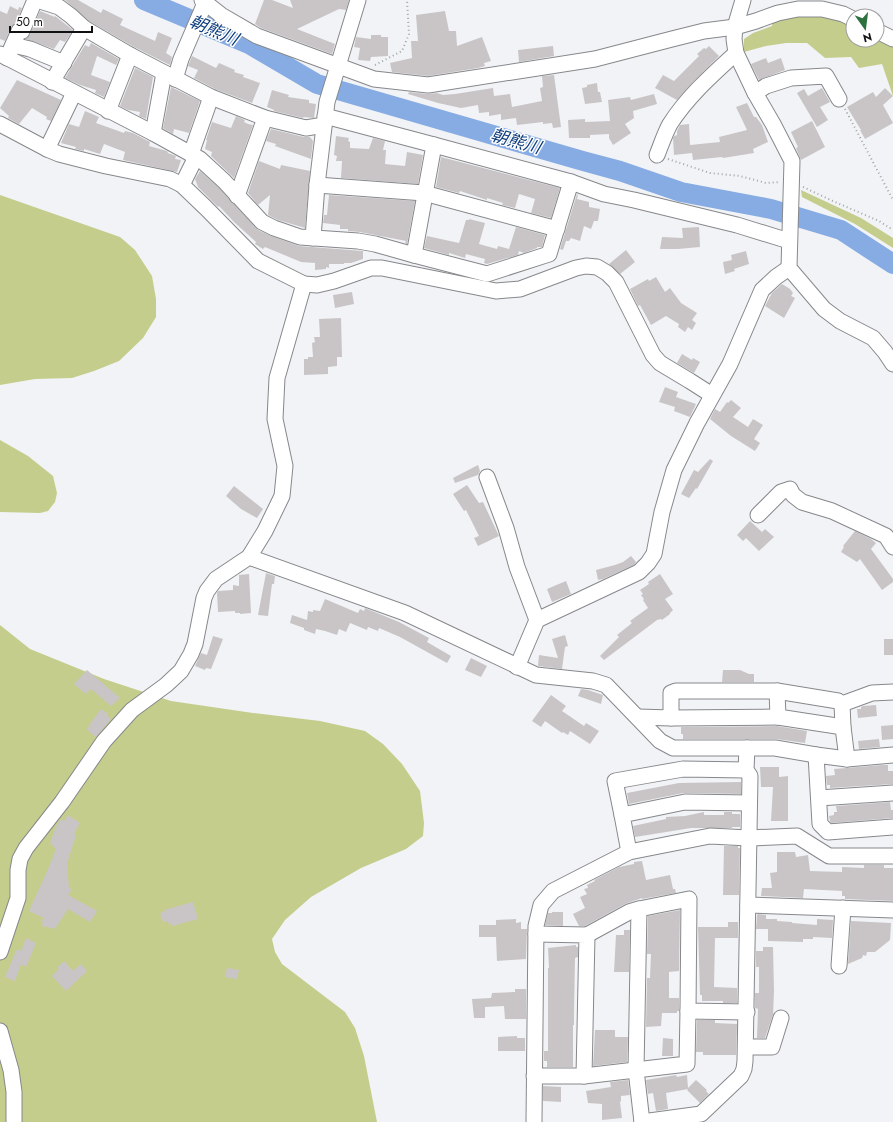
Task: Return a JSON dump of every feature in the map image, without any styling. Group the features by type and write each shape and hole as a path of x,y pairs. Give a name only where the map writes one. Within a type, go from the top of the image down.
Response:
{"street":[{"path":"7,52 19,31 22,31 36,0 59,7 84,28 130,55 211,97 266,118 306,128 325,114"},
{"path":"313,238 325,114 337,66 358,0"},
{"path":"743,0 735,27 734,39 736,53 755,93 792,161 789,268 824,309 840,321 873,338 886,352 893,364"},
{"path":"153,133 170,76 181,59 203,2 257,36 337,66 365,74 374,79 428,85 595,60 704,31 735,27 778,13 798,9 822,9 845,15"},
{"path":"52,82 84,28"},
{"path":"7,52 30,49 64,62"},
{"path":"7,52 52,82 193,155 210,167 262,222 287,234 300,237 358,240 487,274 549,254 571,182"},
{"path":"657,155 670,125 691,97 736,53"},
{"path":"108,111 130,55"},
{"path":"755,93 766,86 791,78 826,76 839,99"},
{"path":"47,149 74,93"},
{"path":"182,185 211,97"},
{"path":"325,114 571,182 604,194 737,225 789,242"},
{"path":"237,196 266,118"},
{"path":"0,124 59,154 106,166 170,179 182,185 258,261 304,284 317,285 334,281 371,268 382,268 496,291 520,289 576,268 586,266 597,267 607,273 616,282 653,355 660,363 712,396"},
{"path":"416,275 424,194 434,145"},
{"path":"317,185 424,194 557,229"},
{"path":"517,667 537,620 639,572 648,563 654,554 662,512 674,470 730,364 762,290 776,277 789,268"},
{"path":"0,952 18,898 18,870 20,859 26,848 62,802 104,741 132,710 166,685 181,671 195,644 204,598 208,591 216,579 249,557 265,531 282,496 285,466 275,419 277,378 304,284"},
{"path":"487,477 506,528 517,567 537,620"},
{"path":"758,515 781,492 790,489 793,495 802,502 832,511 886,536 893,547"},
{"path":"249,557 405,613 536,675 581,679 606,685 660,741 673,748 775,748 847,759 893,756"},
{"path":"671,718 671,693 676,691 777,691 838,701 842,704"},
{"path":"777,691 778,717"},
{"path":"842,704 872,693 893,692"},
{"path":"842,704 847,759"},
{"path":"638,718 778,717 843,727"},
{"path":"639,909 636,1070 642,1122 702,1118 741,1076 744,1068 746,1047 750,803 750,776 746,770 747,748"},
{"path":"816,755 820,798 820,824 828,832 893,828"},
{"path":"629,852 615,782 683,769 746,770"},
{"path":"820,798 893,793"},
{"path":"622,815 685,802 750,803"},
{"path":"534,1122 536,926 541,905 553,891 629,852 710,836 749,838 797,836 829,856 893,856"},
{"path":"534,1076 584,1076 687,1064 689,899 639,909 622,916 587,935 536,934"},
{"path":"748,905 893,910"},
{"path":"839,966 843,908"},
{"path":"584,1076 587,935"},
{"path":"688,1011 746,1012"},
{"path":"746,1047 772,1047 781,1018"},
{"path":"0,1031 11,1070 14,1092 14,1122"}],"path":[{"path":"365,74 375,65 402,51 409,34 406,0"},
{"path":"839,99 893,200"},
{"path":"657,155 710,173 740,176 792,186 835,202 879,221 893,230"}],"green space":[{"path":"806,14 839,17 845,20 845,48 885,48 885,42 893,47 893,96 882,64 859,68 851,57 825,58 807,43 786,43 766,46 744,52 744,39 753,33 772,26 773,21"},
{"path":"801,190 861,218 893,238 893,248 855,224 802,197"},
{"path":"0,195 120,237 135,250 152,276 156,299 156,317 143,338 119,361 72,378 35,379 0,385"},
{"path":"0,440 28,456 53,476 57,493 55,502 48,511 40,513 0,512"},
{"path":"0,625 30,649 104,679 171,701 320,721 365,731 383,744 402,764 420,791 424,823 423,836 406,849 361,868 311,897 285,920 272,939 275,952 282,964 345,1012 355,1028 364,1056 377,1122 0,1122"}],"building":[{"path":"65,0 78,0 101,13 103,9 123,19 120,25 155,41 158,32 172,38 166,53 172,57 170,65 134,47 89,21"},
{"path":"264,0 272,0 293,8 290,0 349,0 346,10 339,9 297,29 335,44 332,54 261,28 255,24"},
{"path":"10,6 18,10 19,7 22,8 16,23 11,27 5,41 0,39 0,11 7,14"},
{"path":"40,11 55,16 73,30 65,42 60,40 54,49 26,39 30,34"},
{"path":"445,11 449,31 456,31 457,46 482,37 491,61 484,63 485,66 478,68 428,76 392,72 390,63 412,58 411,41 418,41 416,15"},
{"path":"371,35 388,37 388,56 371,57 370,61 358,60 360,48 354,47 356,37 371,39"},
{"path":"91,43 119,59 116,65 97,56 91,75 110,82 104,97 95,93 96,90 65,78 85,45 89,47"},
{"path":"553,46 554,56 519,62 518,50"},
{"path":"709,46 719,56 677,100 655,88 663,75 674,81 699,56 697,54"},
{"path":"192,56 216,68 219,63 235,70 234,72 244,75 243,77 260,83 252,103 215,89 194,78 198,70 188,66"},
{"path":"766,58 768,63 781,58 785,70 759,80 751,64"},
{"path":"135,68 153,77 146,119 139,116 140,112 128,110 120,106"},
{"path":"554,75 561,127 553,128 552,123 543,124 543,122 517,125 516,118 501,120 501,114 489,116 489,112 479,113 478,105 461,108 408,94 409,92 427,94 437,93 443,95 493,88 494,96 510,94 512,107 542,101 540,88 543,87 542,76"},
{"path":"17,80 61,100 51,121 32,108 19,124 8,118 9,116 0,108"},
{"path":"597,83 598,92 600,92 602,102 585,104 582,88 587,87 587,85"},
{"path":"171,87 200,101 189,133 174,129 173,134 163,128"},
{"path":"822,88 830,102 820,107 828,120 817,127 797,93 804,89 808,96"},
{"path":"885,88 893,96 883,105 893,123 865,139 847,107 873,92 876,97"},
{"path":"272,90 289,95 288,97 309,100 309,103 316,104 314,118 303,118 274,111 267,107"},
{"path":"654,94 657,104 633,111 634,118 625,124 631,133 613,145 609,138 609,134 590,135 590,138 569,138 568,120 585,119 585,122 610,121 608,100 630,97 631,100"},
{"path":"747,103 754,117 756,117 762,125 768,142 753,149 754,153 723,158 693,160 692,153 674,155 673,138 677,135 680,125 689,124 690,145 720,142 719,137 747,130 736,107"},
{"path":"85,111 99,117 96,123 124,133 125,131 133,133 150,142 149,146 167,151 168,153 176,156 175,159 181,160 177,172 123,160 125,152 104,144 100,154 84,149 84,151 75,149 76,147 61,143 69,124 79,127"},
{"path":"236,116 245,120 244,122 253,125 234,178 211,156 212,152 205,149 206,140 212,122 231,128"},
{"path":"812,121 825,147 801,160 796,148 798,147 791,132"},
{"path":"271,129 304,137 310,137 313,141 311,159 275,146 276,144 266,141"},
{"path":"336,136 349,138 348,141 350,142 350,148 369,149 373,138 385,141 383,150 386,150 385,164 405,166 407,152 423,155 418,184 341,178 342,161 336,161 337,156 334,155"},
{"path":"441,157 560,188 551,218 531,213 535,199 519,194 515,208 502,205 503,203 487,198 487,200 460,191 459,193 436,187"},
{"path":"259,161 280,169 281,165 310,171 305,228 278,220 268,215 270,195 258,205 248,193"},
{"path":"200,171 218,187 258,230 299,246 363,251 363,259 351,263 329,264 329,268 326,267 326,269 315,270 315,263 301,262 265,247 263,249 255,244 256,242 198,187 195,179"},
{"path":"577,194 577,199 589,202 589,207 600,209 598,221 594,221 591,229 584,226 580,241 571,238 569,241 566,241 563,250 560,249"},
{"path":"329,195 415,201 407,244 405,243 406,241 348,231 348,229 340,229 340,225 323,223 324,215 327,215"},
{"path":"469,219 485,223 479,244 497,249 498,246 509,249 516,227 545,235 542,247 537,247 524,253 519,251 518,255 487,264 484,263 485,259 466,254 465,258 424,248 427,236 459,243 466,220"},
{"path":"699,227 700,247 660,249 662,237 683,238 682,228"},
{"path":"626,250 635,262 620,274 609,264"},
{"path":"746,251 749,264 725,274 723,262 732,260 731,255"},
{"path":"656,277 665,292 670,288 681,303 697,313 692,320 696,323 692,330 688,327 685,332 678,327 679,324 666,316 651,325 640,305 638,306 630,289 648,279 649,281"},
{"path":"782,284 790,289 793,293 791,296 795,298 784,318 765,306 772,293"},
{"path":"352,292 354,304 335,308 333,295"},
{"path":"341,318 342,357 337,357 337,366 328,367 328,374 304,375 304,359 313,357 312,343 315,342 314,337 320,337 319,319"},
{"path":"682,354 692,360 693,358 700,362 694,373 677,363"},
{"path":"665,387 678,392 676,397 696,404 690,417 674,411 675,407 659,402"},
{"path":"731,400 741,408 733,417 748,427 753,419 763,425 754,439 760,443 755,451 731,436 710,419 715,409 720,412 727,402 728,403"},
{"path":"710,459 713,461 697,489 696,488 689,498 681,494 694,470 698,472"},
{"path":"478,465 480,471 478,475 455,483 453,478"},
{"path":"467,485 479,503 483,502 499,536 478,546 474,538 479,536 466,510 464,511 453,494"},
{"path":"234,486 263,509 257,518 241,509 226,496"},
{"path":"750,521 762,532 765,529 774,537 759,551 746,538 743,541 737,535"},
{"path":"855,531 876,543 871,549 893,579 893,582 882,590 860,559 857,562 841,552 844,547 843,546"},
{"path":"631,556 636,562 634,565 598,580 596,570 623,562"},
{"path":"266,573 275,576 274,584 272,584 268,616 258,615"},
{"path":"249,574 251,613 240,614 235,613 235,611 218,612 218,591 233,590 233,585 239,586 239,575"},
{"path":"660,574 673,594 665,599 673,610 662,620 657,620 604,660 600,656 619,637 617,635 632,623 630,621 648,608 643,600 644,599 641,595 643,594 640,590 649,584 648,582"},
{"path":"566,581 571,594 552,602 547,589"},
{"path":"325,599 358,613 360,609 364,611 365,608 399,622 429,638 427,642 451,656 447,663 400,637 379,628 378,631 368,627 367,630 350,623 346,632 339,629 337,635 316,629 315,634 290,623 292,615 307,620 308,611 320,611"},
{"path":"565,635 568,646 565,647 562,669 538,666 539,655 558,658 552,639"},
{"path":"213,636 223,639 211,669 206,668 205,670 195,666 201,653 207,655"},
{"path":"884,639 893,639 893,655 884,655"},
{"path":"471,658 487,666 481,677 465,670"},
{"path":"87,670 120,698 111,706 91,689 86,694 74,684"},
{"path":"723,670 740,670 749,674 754,674 754,682 722,682"},
{"path":"581,689 603,695 601,704 578,696"},
{"path":"551,695 566,706 562,711 584,726 586,723 599,731 590,744 570,731 568,735 563,732 562,733 545,721 541,727 532,721"},
{"path":"876,705 877,716 858,718 857,709 861,709 863,706"},
{"path":"101,709 108,714 107,716 111,719 96,737 87,730"},
{"path":"893,725 893,739 882,740 881,726"},
{"path":"777,726 807,731 805,743 776,739 683,739 683,734 681,734 681,727"},
{"path":"879,739 880,747 859,749 858,741"},
{"path":"888,765 888,771 893,771 893,784 830,788 830,785 827,785 826,776 835,775 834,769"},
{"path":"760,767 779,767 779,777 788,776 788,821 771,821 773,787 761,787"},
{"path":"741,782 741,794 683,793 629,804 627,793 679,783"},
{"path":"890,802 891,810 893,810 893,818 831,823 830,821 829,816 834,815 834,812 837,812 836,806"},
{"path":"704,812 704,815 724,815 724,812 740,814 740,827 691,828 635,837 633,826 666,819 666,817 685,816"},
{"path":"68,815 80,823 74,833 76,835 67,864 69,888 72,890 68,895 97,911 90,922 68,909 55,929 42,926 43,923 41,921 44,918 29,911 56,849 50,843 56,827 61,819 64,821"},
{"path":"724,846 738,846 738,848 740,848 739,895 723,895"},
{"path":"777,852 795,852 796,857 808,855 810,871 842,872 842,867 864,868 864,865 884,865 884,868 893,868 893,901 845,899 845,896 842,896 842,891 804,889 803,898 761,896 762,888 772,888 770,873 777,872"},
{"path":"642,861 646,880 670,875 673,889 675,889 676,893 642,898 625,904 585,926 579,926 573,914 585,908 580,897 587,894 584,889 588,888 587,885 619,867"},
{"path":"193,902 198,919 172,926 171,923 168,924 168,921 163,922 160,913 165,912 164,910"},
{"path":"680,910 679,971 669,972 669,998 679,998 679,1011 677,1011 677,1013 662,1013 661,1026 646,1027 647,978 650,978 651,954 647,954 648,916"},
{"path":"563,912 563,926 545,925 548,913"},
{"path":"758,914 766,915 766,919 777,919 777,921 817,925 817,919 833,920 832,938 813,937 813,939 803,939 803,942 768,941 768,929 756,929"},
{"path":"516,919 516,923 521,922 521,929 527,929 526,959 497,961 496,937 479,937 479,925 496,925 496,920"},
{"path":"851,921 891,923 890,940 875,952 867,952 866,956 863,955 862,958 848,964"},
{"path":"728,922 738,922 738,938 715,938 714,987 737,988 737,1003 702,1001 702,995 700,995 698,927 728,927"},
{"path":"624,930 630,930 629,972 614,972 616,935 624,935"},
{"path":"26,938 36,943 26,967 21,964 15,981 5,977 17,949 21,951"},
{"path":"576,945 576,947 578,947 578,957 575,958 573,1067 547,1067 547,1061 544,1061 544,1051 548,1051 548,948"},
{"path":"763,947 773,947 773,1015 765,1038 757,1038 758,1009 755,1008 755,993 759,993 759,967 756,967 756,951 763,951"},
{"path":"64,961 73,971 81,964 87,971 66,991 52,976"},
{"path":"227,968 239,970 237,979 225,977"},
{"path":"515,989 526,989 526,1019 505,1019 504,1006 485,1007 485,1018 474,1018 472,999 491,998 492,993 515,992"},
{"path":"697,1020 715,1020 715,1023 737,1024 736,1055 703,1055 703,1052 696,1052"},
{"path":"595,1030 615,1030 615,1037 628,1037 627,1062 593,1066"},
{"path":"517,1036 517,1038 525,1038 525,1051 498,1051 498,1037"},
{"path":"663,1038 673,1039 673,1056 662,1056"},
{"path":"676,1075 677,1077 687,1075 688,1088 696,1080 707,1090 706,1091 709,1094 700,1103 687,1090 688,1089 666,1093 668,1109 656,1111 653,1093 648,1094 646,1080"},
{"path":"628,1080 630,1095 621,1096 620,1102 622,1118 602,1120 602,1104 588,1103 586,1091 611,1087 610,1082"},
{"path":"543,1086 561,1087 561,1102 543,1101"}],"waterway":[{"name":"朝熊川","path":"144,0 249,44 317,84 620,171 681,192 771,209 841,230 893,264"}]}
